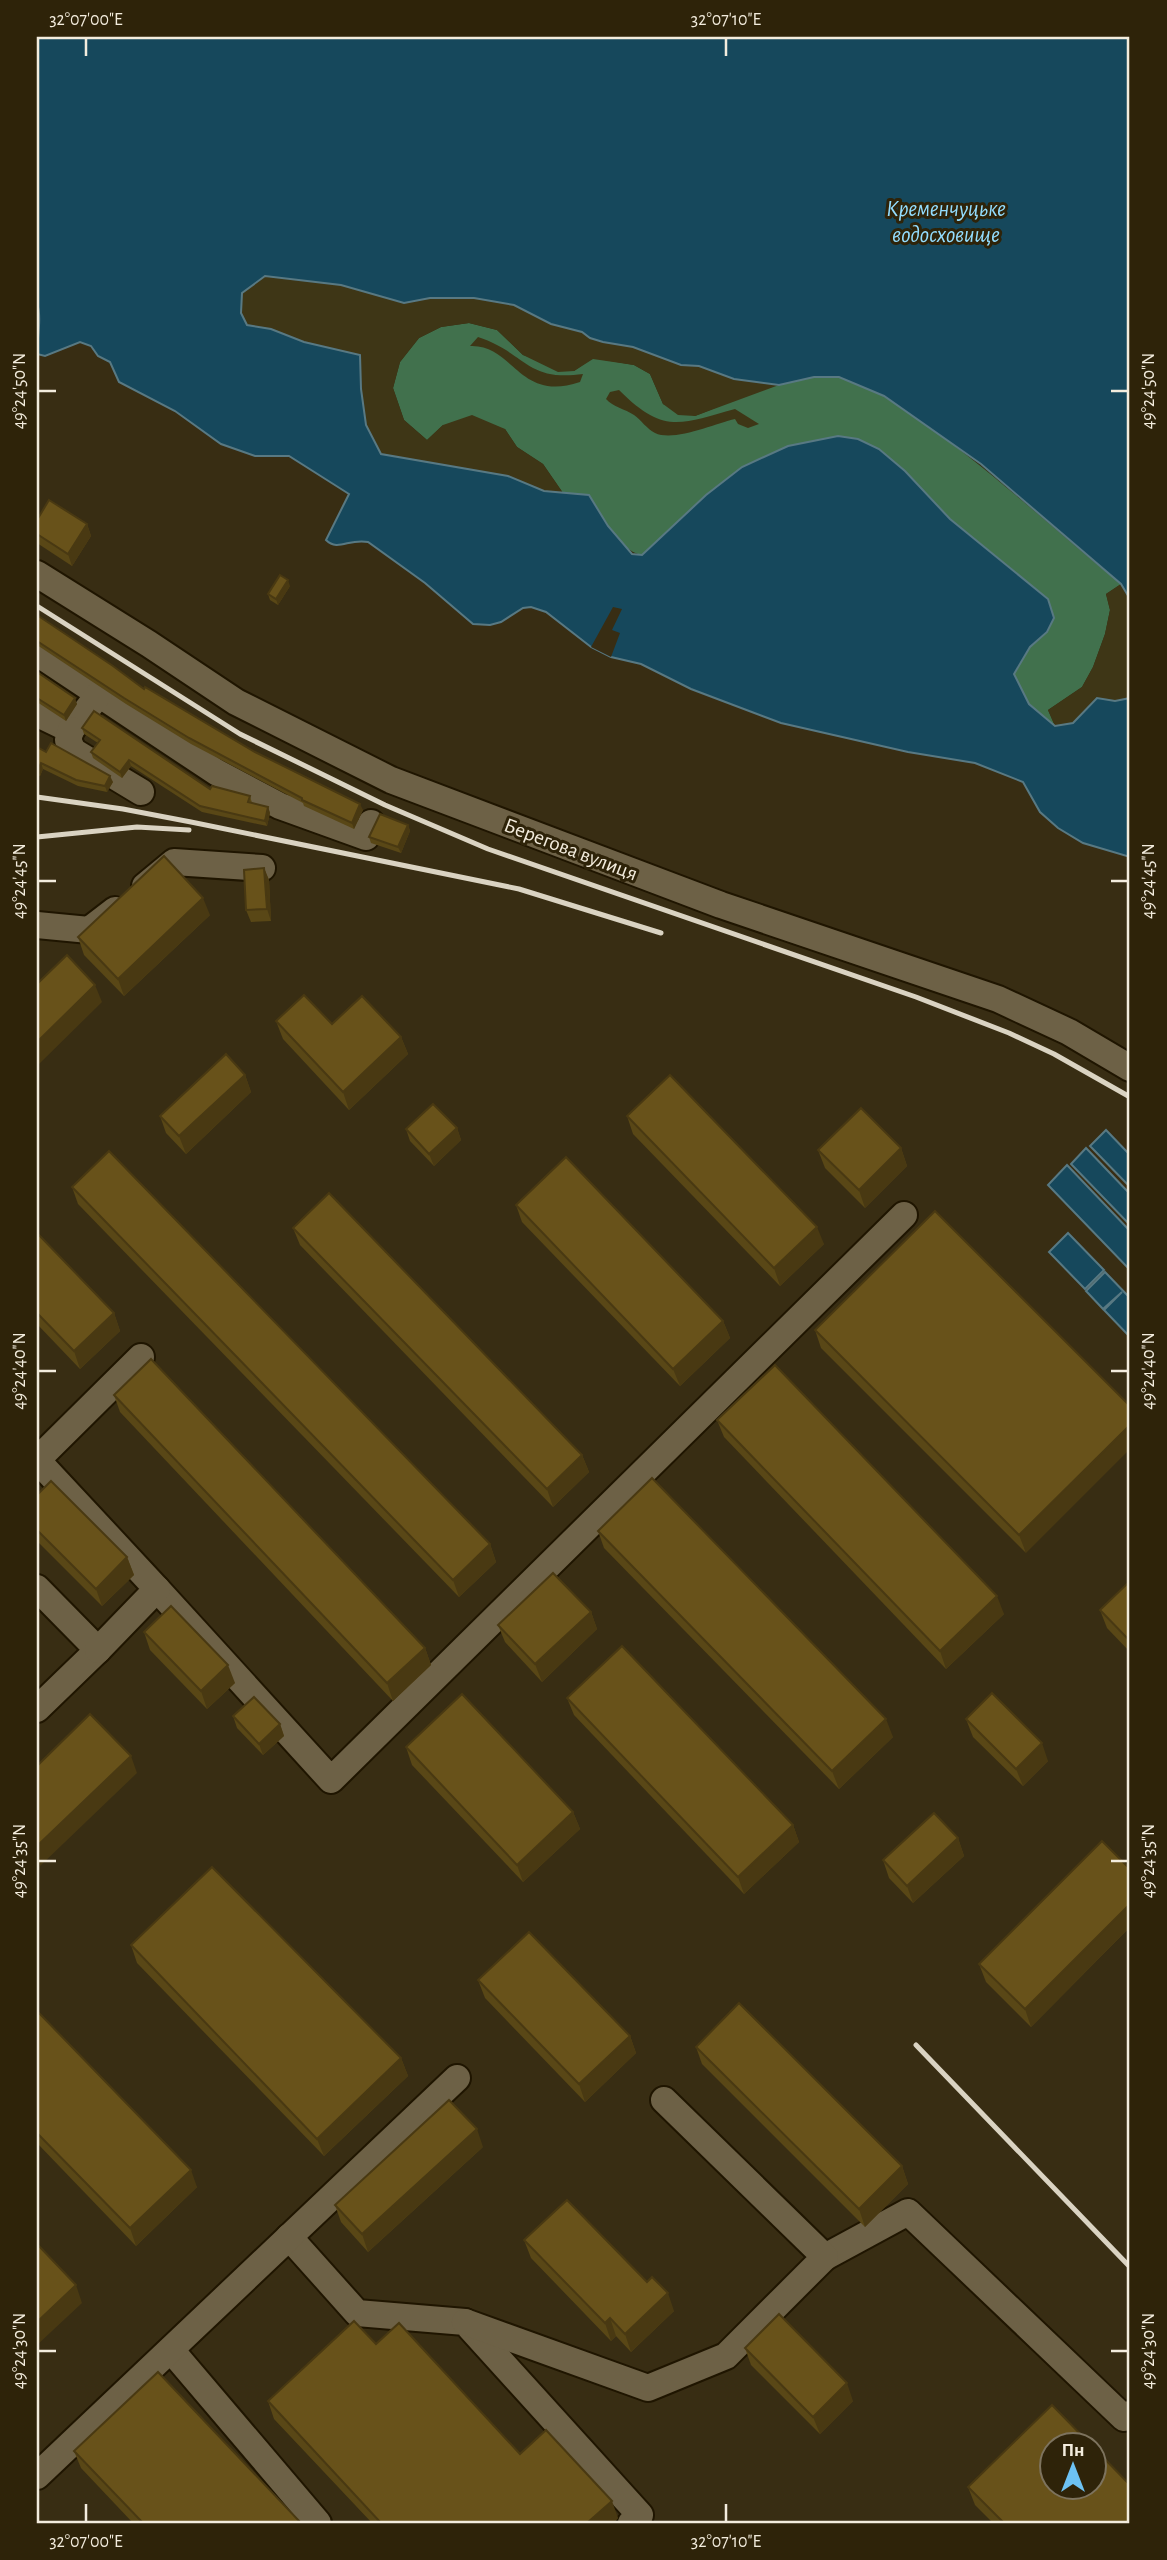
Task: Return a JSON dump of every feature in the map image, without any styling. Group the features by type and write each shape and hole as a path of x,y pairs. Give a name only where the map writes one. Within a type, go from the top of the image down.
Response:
{"street":[{"name":"Берегова вулиця","path":"37,574 236,702 391,780 722,905 998,999 1069,1032 1130,1068"},
{"path":"37,653 216,772 280,806 366,837 371,823"},
{"path":"99,694 71,730 68,740 74,751 141,792"},
{"path":"37,716 71,730"},
{"path":"37,925 89,930 174,862 262,869"},
{"path":"141,1357 37,1460 331,1780 904,1215"},
{"path":"37,1588 98,1650"},
{"path":"37,1709 157,1589"},
{"path":"37,2476 457,2078"},
{"path":"664,2100 825,2257"},
{"path":"289,2237 357,2313 465,2322 648,2388 726,2356 825,2257 908,2213 1124,2417 1130,2414"},
{"path":"465,2322 640,2515 631,2523"},
{"path":"171,2350 317,2523"}],"green space":[{"path":"469,323 497,330 523,355 574,371 593,358 634,365 650,374 663,404 695,416 766,388 803,378 838,377 880,394 971,458 1121,584 1106,594 1110,610 1105,634 1093,667 1082,687 1048,710 1055,726 1029,704 1014,674 1030,647 1047,632 1048,599 950,519 905,471 879,449 858,439 838,436 788,446 742,467 706,495 642,555 626,547 618,539 589,495 563,493 543,464 517,447 505,429 443,425 427,440 404,420 393,388 400,362 419,338 441,327"}],"sand":[{"path":"265,276 341,285 404,303 430,298 474,298 514,305 551,324 582,332 603,342 633,347 681,365 699,366 734,379 779,385 695,416 678,415 663,404 650,374 634,365 593,359 574,371 558,372 523,355 497,330 469,323 441,327 419,338 400,362 393,388 404,420 427,440 443,425 472,415 505,429 517,447 543,464 563,493 544,491 508,476 381,454 366,425 360,355 303,342 271,329 247,325 241,313 242,293"},
{"path":"478,337 494,343 537,370 549,374 583,374 580,382 559,386 543,385 518,371 497,354 485,348 470,346"},
{"path":"619,390 648,414 661,420 673,422 700,419 735,409 759,424 748,428 738,424 735,419 683,434 663,435 655,433 634,415 606,399 610,392"},
{"path":"1121,584 1130,597 1130,698 1115,701 1097,698 1073,723 1055,726 1048,710 1082,687 1093,667 1105,634 1110,610 1106,594"}],"water":[{"name":"Кременчуцьке водосховище","path":"37,37 1130,37 1130,599 1121,584 981,464 884,396 839,377 814,377 779,385 734,379 699,366 681,365 633,347 590,338 582,332 551,324 514,305 474,298 430,298 404,303 341,285 265,276 242,293 241,313 247,325 271,329 304,342 360,355 366,425 381,454 508,476 544,491 589,495 608,526 632,554 642,555 706,495 742,467 788,446 838,436 858,439 879,449 905,471 950,519 1048,599 1054,618 1047,632 1030,647 1014,674 1029,704 1055,726 1073,723 1097,698 1115,701 1130,698 1130,857 1083,843 1058,828 1040,812 1023,782 975,763 908,752 781,723 691,689 641,664 611,657 591,647 546,612 531,607 523,608 501,622 490,625 473,624 425,583 368,542 335,545 326,540 349,494 289,456 255,456 221,444 175,411 119,382 110,362 98,356 91,346 80,342 45,356 37,354"},
{"path":"1106,1130 1130,1155 1130,1187 1090,1146"},
{"path":"1086,1148 1130,1194 1130,1225 1071,1164"},
{"path":"1067,1165 1130,1231 1130,1270 1048,1185"},
{"path":"1068,1233 1104,1270 1085,1289 1049,1252"},
{"path":"1105,1272 1130,1298 1130,1337 1104,1310 1122,1292 1103,1309 1086,1291"}],"pier":[{"path":"613,607 622,609 612,630 620,633 611,657 591,647"}],"building":[{"path":"49,500 87,524 68,554 37,534 37,520"},
{"path":"280,575 288,580 276,599 268,594"},
{"path":"37,615 144,689 145,687 255,752 360,804 352,823 302,800 189,738 37,641"},
{"path":"37,672 75,698 64,715 37,698"},
{"path":"94,711 210,789 212,786 250,796 248,802 268,807 265,821 200,806 129,760 120,772 91,752 100,740 82,728"},
{"path":"51,743 110,776 105,786 76,780 41,763 38,770 37,747 46,752"},
{"path":"380,814 408,825 398,847 369,837"},
{"path":"164,856 203,898 118,979 78,937"},
{"path":"264,868 267,909 246,910 244,870"},
{"path":"67,955 95,985 37,1042 37,984"},
{"path":"304,995 332,1024 362,996 401,1037 343,1092 276,1021"},
{"path":"226,1054 245,1075 179,1136 160,1116"},
{"path":"670,1075 817,1227 774,1268 627,1116"},
{"path":"433,1104 457,1128 429,1154 406,1129"},
{"path":"861,1108 901,1148 859,1190 818,1150"},
{"path":"109,1151 490,1544 453,1580 72,1187"},
{"path":"566,1157 723,1321 673,1369 516,1205"},
{"path":"329,1193 582,1455 547,1489 293,1228"},
{"path":"935,1211 1130,1406 1130,1425 1019,1535 815,1330"},
{"path":"37,1233 114,1313 74,1351 37,1313"},
{"path":"151,1359 425,1648 387,1683 114,1395"},
{"path":"775,1365 997,1596 940,1651 717,1420"},
{"path":"652,1478 886,1719 832,1771 598,1531"},
{"path":"51,1481 127,1557 96,1589 37,1530 37,1495"},
{"path":"553,1573 591,1612 535,1664 498,1625"},
{"path":"1130,1581 1130,1641 1100,1610"},
{"path":"171,1606 228,1665 201,1691 144,1632"},
{"path":"622,1646 793,1825 738,1877 567,1698"},
{"path":"992,1693 1042,1743 1016,1769 966,1719"},
{"path":"462,1694 573,1812 517,1865 406,1747"},
{"path":"254,1697 280,1724 259,1744 233,1716"},
{"path":"90,1714 131,1756 37,1846 37,1766"},
{"path":"934,1813 958,1838 907,1886 883,1860"},
{"path":"1102,1841 1130,1869 1130,1904 1025,2009 979,1964"},
{"path":"212,1867 401,2058 317,2139 131,1945"},
{"path":"529,1932 630,2036 579,2084 478,1980"},
{"path":"739,2003 902,2166 859,2209 696,2047"},
{"path":"37,2011 191,2170 130,2228 37,2133"},
{"path":"449,2100 477,2129 362,2234 335,2205"},
{"path":"567,2200 647,2282 652,2277 668,2293 625,2334 610,2318 605,2323 524,2240"},
{"path":"37,2244 76,2285 37,2322"},
{"path":"779,2314 847,2383 813,2417 745,2348"},
{"path":"354,2321 376,2344 399,2323 520,2454 546,2430 612,2501 587,2523 381,2523 268,2401"},
{"path":"158,2372 301,2523 143,2523 74,2451"},
{"path":"1052,2405 1076,2430 1038,2430 1038,2500 1108,2500 1108,2462 1130,2485 1130,2523 1004,2523 968,2487"}],"railway":[{"path":"37,606 240,734 385,805 488,849 916,997 1009,1033 1054,1054 1130,1097"},
{"path":"37,797 123,809 519,889 661,933"},
{"path":"37,837 137,827 189,830"},
{"path":"916,2045 1130,2267"}]}
